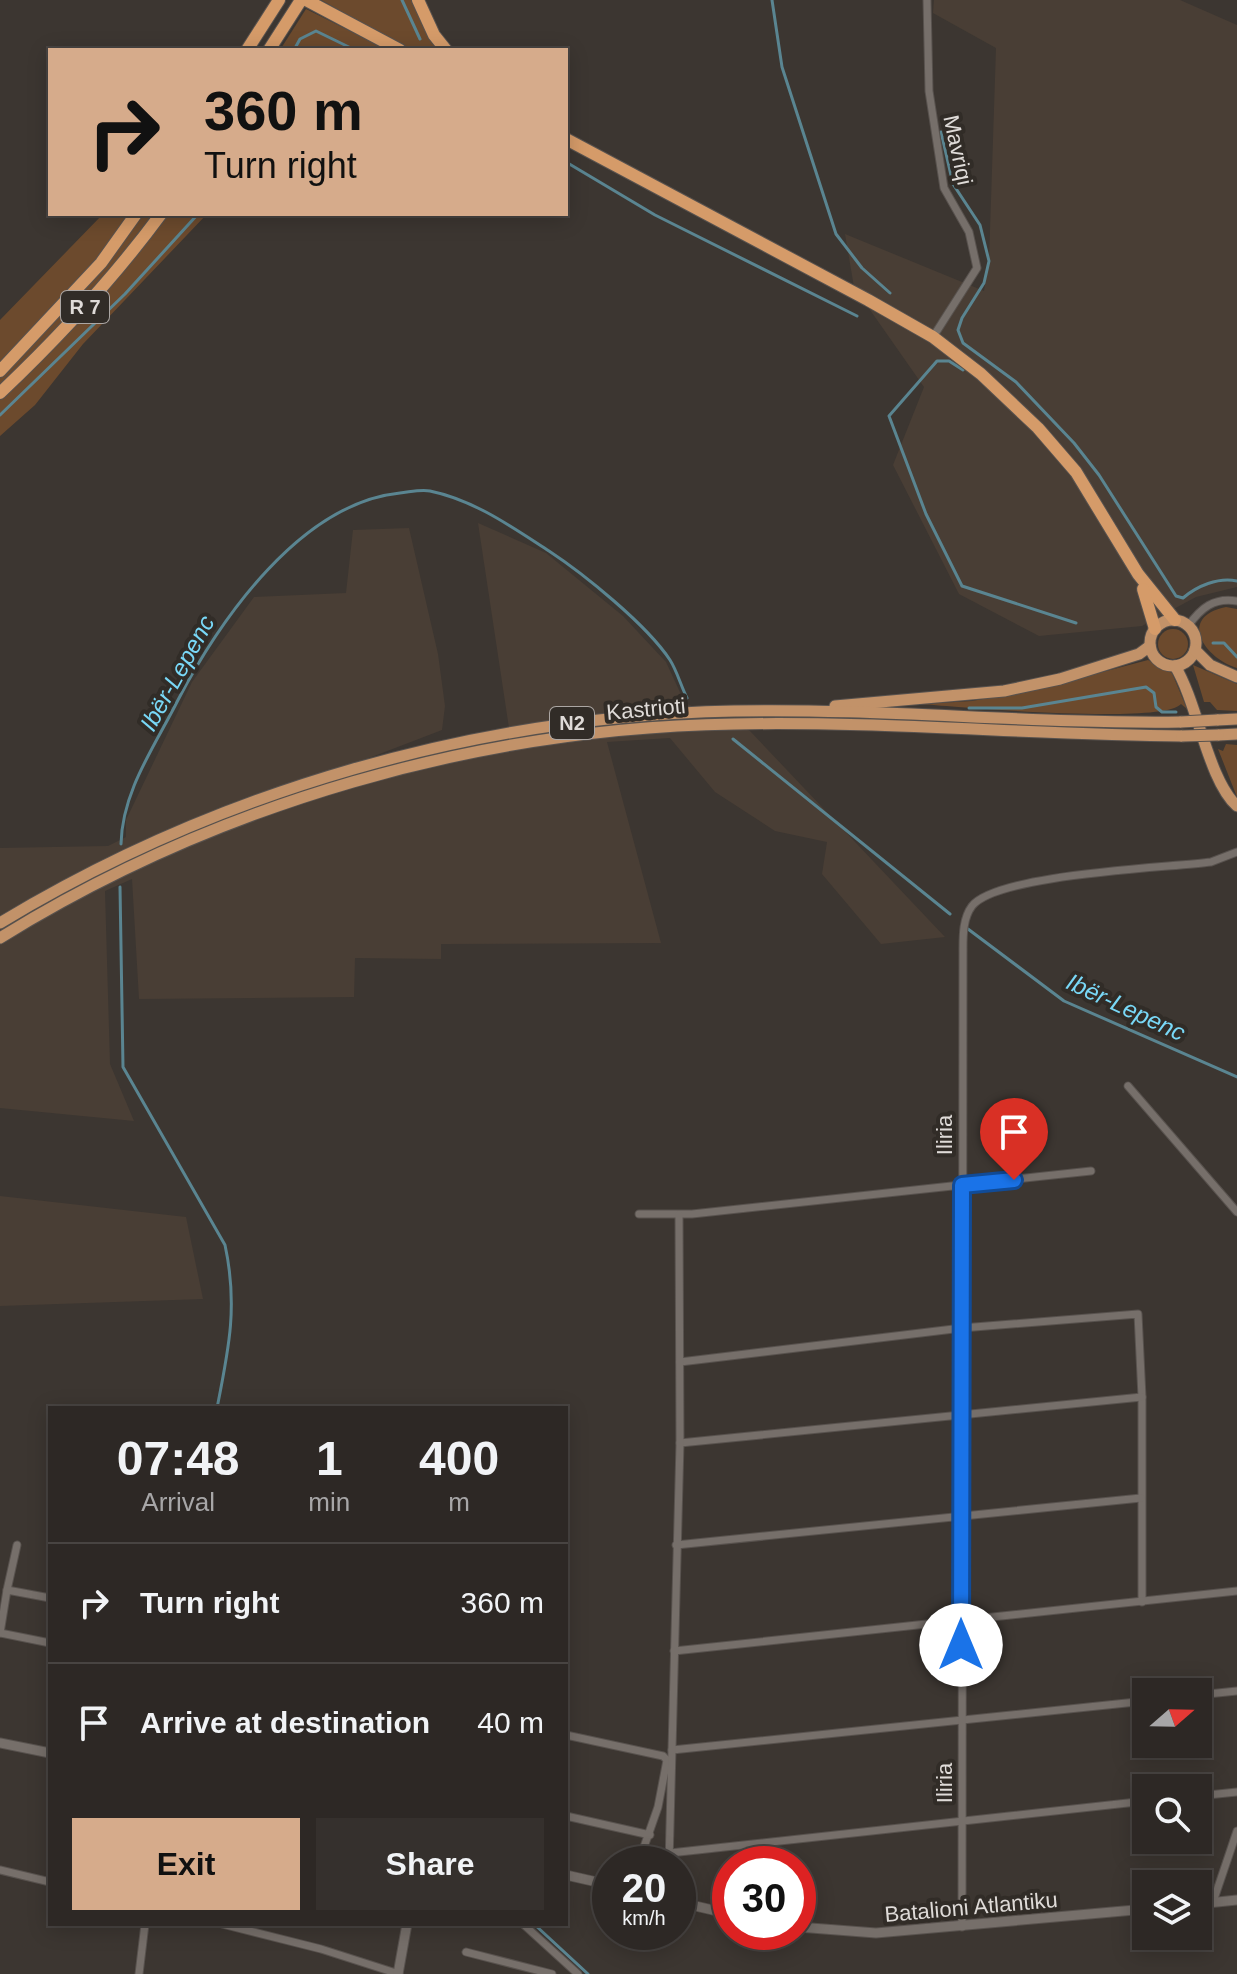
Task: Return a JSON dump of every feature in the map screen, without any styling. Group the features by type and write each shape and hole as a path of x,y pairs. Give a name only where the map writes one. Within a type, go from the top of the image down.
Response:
{"highway":[{"path":"248,48 279,0"},
{"path":"418,0 434,35 444,48"},
{"path":"271,48 308,2 396,48"},
{"path":"568,140 933,337 1011,400 1059,451 1092,495 1138,574 1175,620 1188,626 1195,637 1192,655 1194,705"},
{"name":"R 7","path":"0,371 101,263 135,216"},
{"name":"R 7","path":"0,393 61,335 128,259 160,216"},
{"path":"780,710 1004,691 1060,679 1139,654 1150,646 1155,629 1138,574"},
{"path":"1155,629 1175,620"},
{"path":"1150,646 1161,663 1175,666 1192,655"},
{"path":"1192,655 1237,677"},
{"path":"1175,666 1194,705 1224,788 1237,806"},
{"name":"Kastrioti","path":"0,923 98,869 170,835 274,795 377,763 477,739 577,723 682,713 780,710 1068,723 1237,719"},
{"name":"Kastrioti","path":"0,938 142,862 252,816 380,775 531,742 620,731 732,724 1182,736 1237,734"}],"street":[{"name":"Mavriqi","path":"927,0 929,91 944,188 969,232 977,268 933,337"},
{"path":"1188,626 1215,601 1237,601"},
{"name":"Iliria","path":"962,1927 962,1185 963,948 966,921 973,905 1021,884 1211,862 1237,852"},
{"path":"1128,1086 1237,1212"},
{"path":"639,1214 679,1215 1091,1171"},
{"path":"670,1846 680,1443 679,1215"},
{"path":"680,1362 962,1328 1138,1314 1142,1397 1142,1602"},
{"path":"680,1443 1142,1397"},
{"path":"676,1545 1141,1498"},
{"path":"17,1545 0,1633 48,1643"},
{"path":"7,1590 48,1598"},
{"path":"674,1651 1237,1591"},
{"path":"1212,1694 1237,1691"},
{"path":"672,1750 1132,1703"},
{"path":"568,1735 665,1758 664,1783 645,1846"},
{"path":"0,1743 48,1753"},
{"path":"1212,1795 1237,1792"},
{"path":"696,1850 1132,1803"},
{"path":"568,1816 650,1835"},
{"path":"1237,1831 1213,1902 1237,1900"},
{"path":"0,1870 48,1882"},
{"path":"568,1875 592,1881"},
{"name":"Batalioni Atlantiku","path":"816,1929 847,1933 962,1927 1132,1910"},
{"path":"139,1974 145,1926"},
{"path":"230,1926 321,1949 398,1974 407,1926"},
{"path":"525,1926 574,1973"},
{"path":"466,1952 552,1974"}],"shaded area":[{"path":"321,0 413,0 440,48 406,48"},
{"path":"934,0 1180,0 1237,25 1237,587 1196,597 1142,626 1039,636 959,594 893,465 924,387 854,287 845,234 984,291 989,261 996,48 933,13"},
{"path":"306,9 384,48 281,48"},
{"path":"101,216 205,216 83,344 35,405 0,436 0,320"},
{"path":"478,523 546,553 623,616 666,662 685,703 750,731 945,937 881,944 822,874 827,842 775,831 715,792 670,738 607,742 661,943 441,944 441,959 355,958 354,997 139,999 132,879 105,891 110,1064 134,1121 0,1108 0,848 108,846 126,837 126,820 192,682 254,597 346,593 353,530 409,528 438,654 445,706 442,730 369,758 509,728"},
{"path":"1226,607 1237,609 1237,668 1214,656 1201,638 1199,628 1202,619 1211,612"},
{"path":"1173,629 1183,634 1188,644 1183,654 1173,659 1163,654 1158,644 1163,634"},
{"path":"1148,660 1172,673 1187,709 1181,704 1166,710 1101,714 921,704 972,701 1042,688"},
{"path":"1193,665 1237,684 1237,711 1217,710 1210,702 1204,702"},
{"path":"1226,744 1237,745 1237,797 1218,749 1223,751"},
{"path":"0,1196 186,1217 203,1299 0,1306"}],"waterway":[{"path":"402,0 420,39"},
{"path":"772,0 782,67 836,234 862,268 890,293"},
{"path":"295,48 300,39 316,31 351,48"},
{"path":"941,132 953,184 980,225 989,261 984,283 958,330 963,343 1016,382 1074,443 1099,475 1176,596 1183,598 1215,581 1237,581"},
{"path":"568,163 655,215 857,316"},
{"path":"0,415 125,294 196,216"},
{"path":"963,370 949,361 937,361 889,416 926,514 962,586 1076,623"},
{"name":"Ibër-Lepenc","path":"121,844 127,806 141,769 217,634 241,601 298,541 330,518 364,501 419,490 430,491 462,501 507,524 579,573 631,616 670,660 687,698"},
{"path":"1213,643 1224,643 1237,657"},
{"path":"969,708 1022,708 1146,687 1154,693 1156,707 1162,712 1176,712"},
{"name":"Ibër-Lepenc","path":"733,739 950,914"},
{"name":"Ibër-Lepenc","path":"120,887 123,1067 225,1245 231,1307 217,1406"},
{"name":"Ibër-Lepenc","path":"968,929 1064,1001 1237,1077"},
{"name":"Ibër-Lepenc","path":"536,1926 588,1974"}],"route":[{"path":"961,1645 962,1185 1014,1180"}]}
